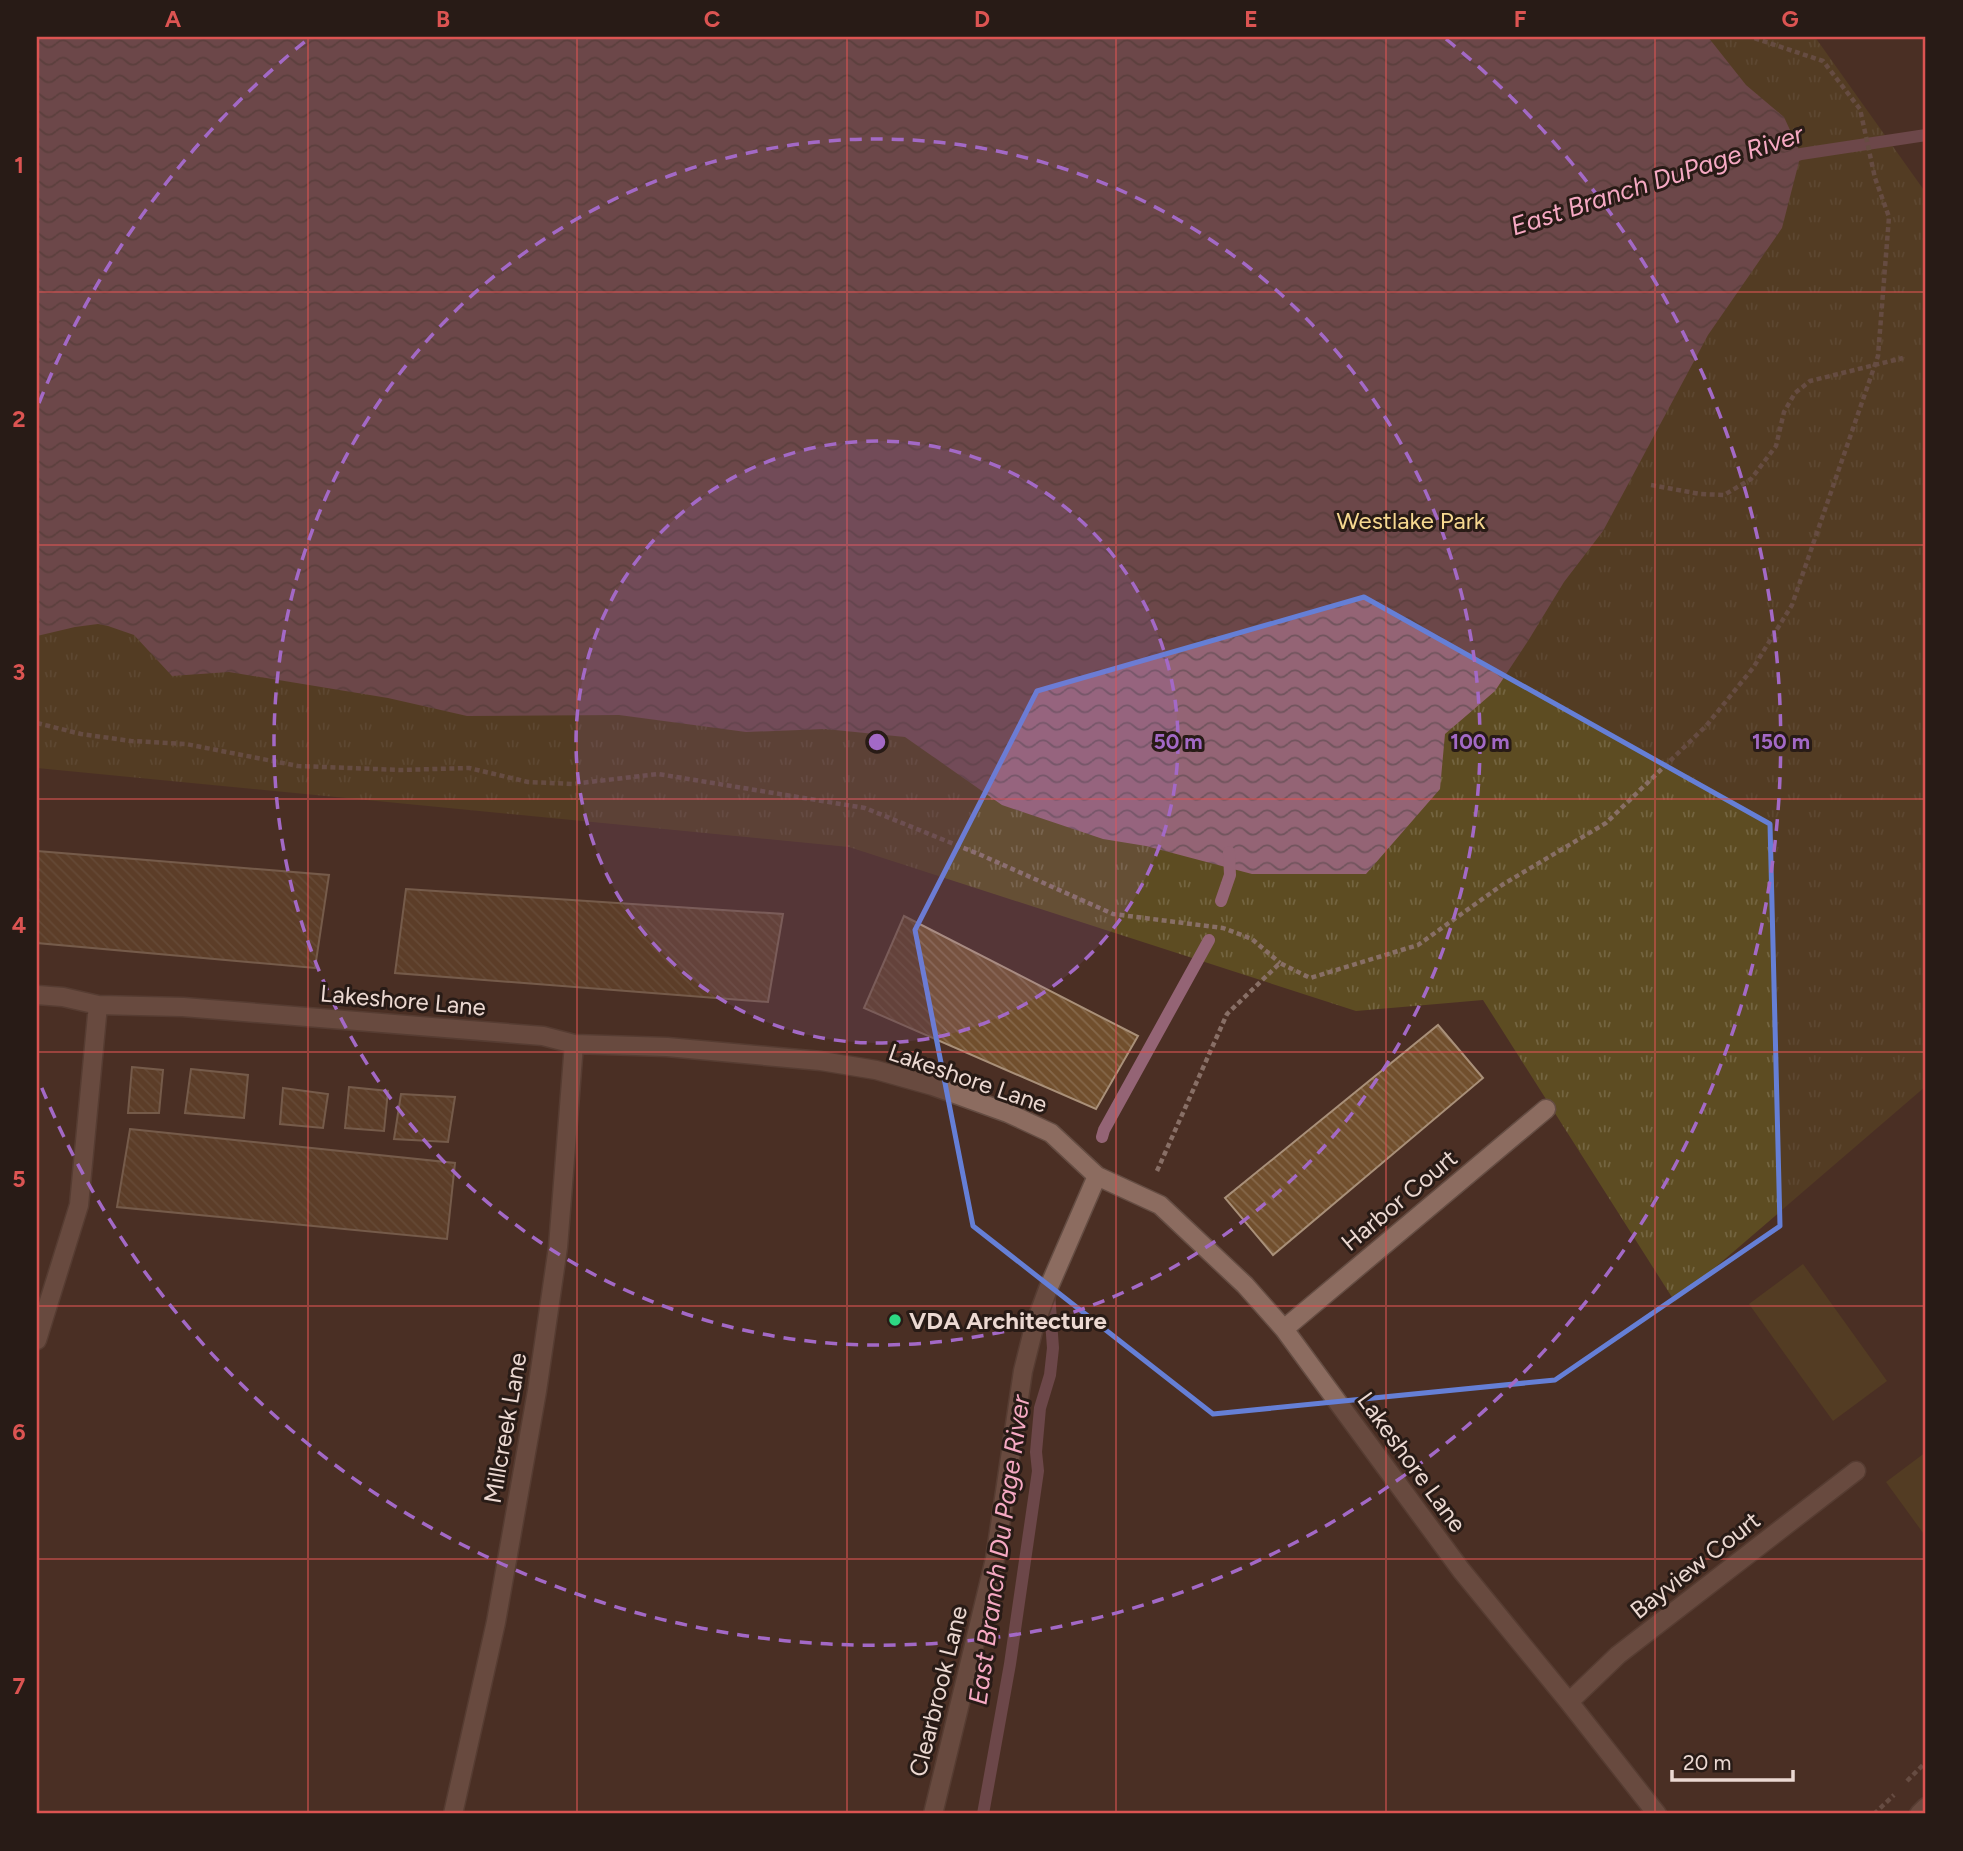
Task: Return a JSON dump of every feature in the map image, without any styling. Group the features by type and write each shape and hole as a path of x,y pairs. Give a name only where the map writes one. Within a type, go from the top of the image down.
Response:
{"street":[{"name":"Lakeshore Lane","path":"37,995 63,997 98,1005 183,1007 543,1036 575,1044 667,1047 821,1061 876,1070 933,1086 1051,1133 1097,1175 1160,1205 1245,1284 1284,1329 1461,1570 1657,1814"},
{"path":"37,1340 79,1205 98,1005"},
{"name":"Millcreek Lane","path":"453,1814 496,1622 537,1391 558,1247 575,1044"},
{"name":"Harbor Court","path":"1284,1329 1546,1109"},
{"name":"Clearbrook Lane","path":"933,1814 995,1559 1023,1371 1034,1327 1097,1175"},
{"name":"Bayview Court","path":"1569,1702 1618,1655 1856,1471"},
{"path":"1919,1814 1926,1807"}],"path":[{"path":"37,723 81,734 131,741 186,744 298,766 401,770 469,768 528,782 572,784 658,774 865,808 981,855 1113,914 1223,928 1252,939 1280,963 1310,978 1418,944 1502,886 1606,823 1706,726 1753,668 1792,605 1878,356 1889,217 1875,178 1860,109 1823,61 1751,37"},
{"path":"1651,485 1700,494 1724,495 1751,479 1776,446 1784,412 1795,393 1810,381 1903,358"},
{"path":"1145,1198 1227,1014 1280,963"}],"highlighted area":[{"path":"1364,597 1770,824 1780,1226 1555,1380 1213,1414 973,1226 915,930 1037,691"}],"green space":[{"name":"Westlake Park","path":"37,37 1815,37 1926,193 1926,1086 1675,1302 1483,1000 1356,1011 849,847 37,768"},
{"path":"1803,1264 1887,1381 1833,1421 1749,1304"},
{"path":"1926,1452 1926,1537 1886,1482"}],"water":[{"name":"Westlake Park","path":"37,37 1708,37 1746,85 1784,117 1801,154 1782,228 1708,335 1603,531 1564,582 1495,691 1445,734 1440,789 1366,874 1252,874 1146,846 1103,839 1002,805 905,737 825,729 746,732 619,715 467,716 388,698 229,672 172,676 134,635 98,624 37,636"}],"building":[{"path":"37,851 329,875 315,968 37,943"},
{"path":"406,889 783,914 768,1002 395,973"},
{"path":"904,916 1138,1036 1096,1109 864,1008"},
{"path":"1438,1025 1483,1078 1273,1255 1225,1198"},
{"path":"132,1067 163,1070 159,1113 128,1113"},
{"path":"191,1069 248,1075 244,1118 185,1113"},
{"path":"349,1087 388,1091 384,1131 345,1128"},
{"path":"283,1088 328,1094 323,1128 280,1124"},
{"path":"401,1094 455,1097 448,1142 394,1139"},
{"path":"130,1129 455,1163 447,1239 117,1207"}],"waterway":[{"name":"East Branch DuPage River","path":"1785,159 1801,154 1926,135"},
{"name":"East Branch Du Page River","path":"1221,901 1230,875 1229,852"},
{"name":"East Branch Du Page River","path":"1102,1137 1209,940"},
{"name":"East Branch Du Page River","path":"983,1814 1010,1664 1038,1471 1036,1452 1040,1408 1050,1375 1053,1348 1049,1293"}],"place":[{"name":"VDA Architecture","path":"895,1320"}]}
